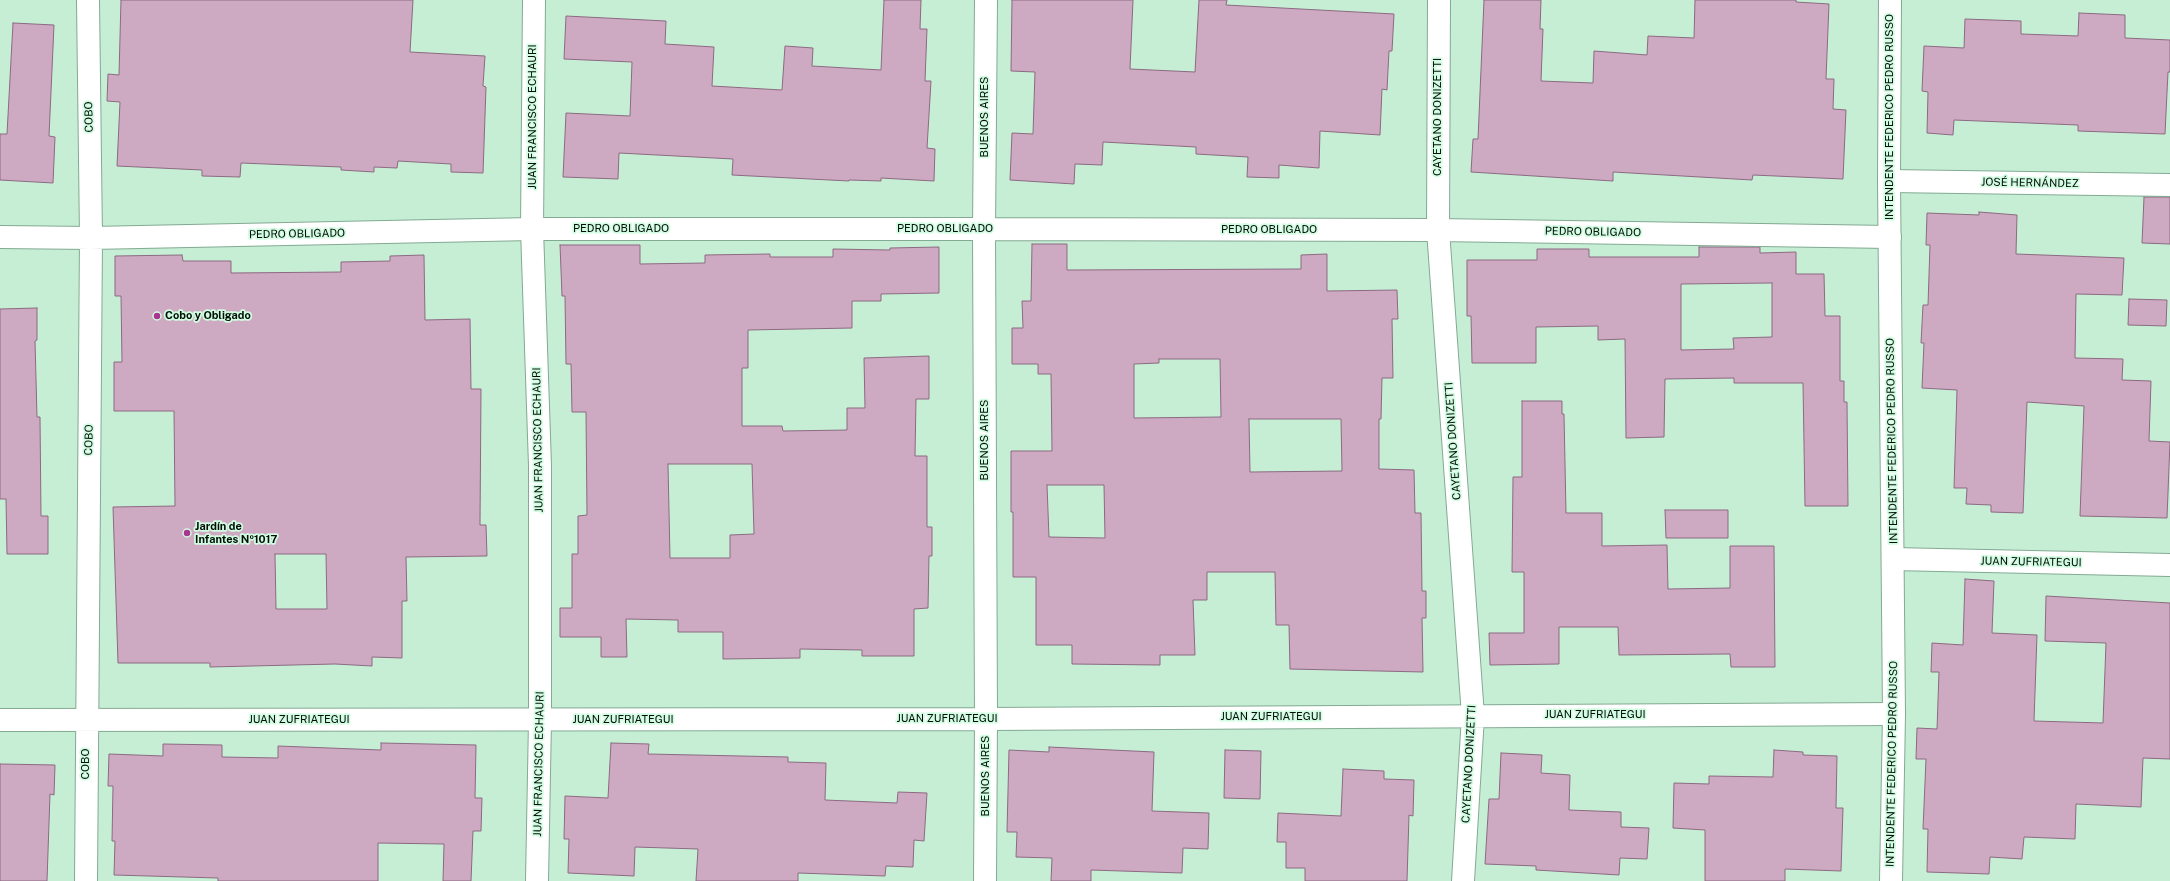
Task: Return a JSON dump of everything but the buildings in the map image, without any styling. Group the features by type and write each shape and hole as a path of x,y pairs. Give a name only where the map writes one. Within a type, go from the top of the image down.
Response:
{"street":[{"name":"COBO","path":"86,881 86,720 91,238 88,0"},
{"name":"JUAN FRANCISCO ECHAURI","path":"534,0 532,229 540,466 540,720 536,881"},
{"name":"BUENOS AIRES","path":"985,881 986,718 984,228 986,0"},
{"name":"CAYETANO DONIZETTI","path":"1439,0 1438,230 1473,716 1463,881"},
{"name":"INTENDENTE FEDERICO PEDRO RUSSO","path":"1890,0 1889,181 1894,714 1891,881"},
{"name":"JOSÉ HERNÁNDEZ","path":"1889,181 2170,185"},
{"name":"PEDRO OBLIGADO","path":"0,237 91,238 532,229 984,228 1438,230 1890,236"},
{"name":"JUAN ZUFRIATEGUI","path":"1893,559 2170,565"},
{"name":"JUAN ZUFRIATEGUI","path":"0,720 540,720 1894,714"}],"place":[{"name":"Cobo y Obligado","path":"157,316"},
{"name":"Jardín de Infantes Nº1017","path":"187,533"}]}
